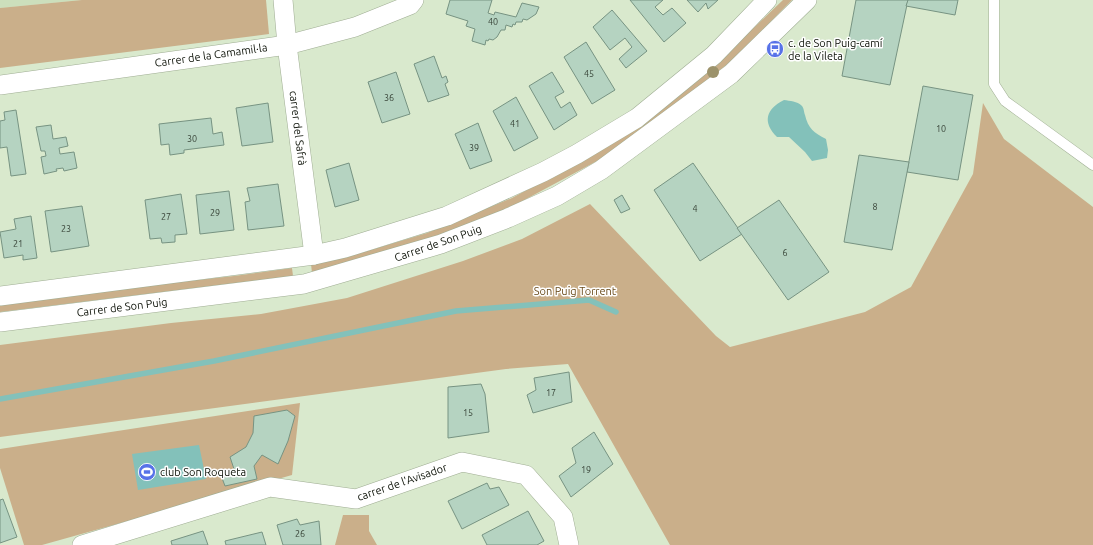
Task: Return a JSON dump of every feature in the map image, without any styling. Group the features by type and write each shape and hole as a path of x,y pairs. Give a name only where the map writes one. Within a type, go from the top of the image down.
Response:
{"street":[{"name":"carrer del Safrà","path":"283,0 287,44 314,255"},
{"name":"Carrer de la Camamil·la","path":"0,85 287,44 355,27 410,5 414,0"},
{"name":"Carrer de Son Puig","path":"0,296 314,255 345,248 447,216 543,172 577,154 637,118 714,55 767,0"},
{"name":"Carrer de Son Puig","path":"0,322 304,284 441,244 508,218 557,196 601,170 731,74 807,0"},
{"name":"carrer de l'Avisador","path":"82,545 270,487 356,499 462,462 526,475 563,517 569,545"}],"lane":[{"path":"994,0 994,84 1005,101 1093,165"}],"shaded area":[{"path":"0,0 82,0 0,8"}],"green space":[{"path":"82,0 266,0 269,34 0,68 0,8"},
{"path":"783,0 792,0 737,56 683,101 612,153 515,205 440,235 312,273 311,264 354,255 427,233 512,198 545,180 707,72"},
{"name":"Son Puig Torrent","path":"983,103 1004,139 1093,207 1093,545 670,545 568,364 506,369 0,437 0,345 171,323 261,314 347,298 463,261 522,239 590,204 716,336 730,347 865,312 911,287 973,174"},
{"path":"292,268 293,276 0,312 0,305"},
{"name":"club Son Roqueta","path":"300,403 292,475 42,545 24,545 0,468 0,449"},
{"path":"343,515 369,515 369,531 377,545 335,545"}],"water":[{"path":"784,100 796,102 803,107 806,120 810,127 818,135 826,139 828,150 827,158 812,161 789,137 777,137 772,131 769,126 768,116 773,107"},
{"name":"club Son Roqueta","path":"199,445 206,479 138,490 132,454"}],"building":[{"path":"450,0 492,0 488,13 494,15 495,12 516,17 522,3 539,7 536,14 527,20 523,19 522,22 516,22 512,27 506,25 505,30 501,30 497,37 493,40 486,40 485,45 472,41 475,29 466,26 468,21 446,14"},
{"path":"630,0 663,0 655,7 663,15 672,8 686,23 664,42"},
{"path":"687,0 718,0 708,9 706,3 698,12"},
{"path":"856,0 908,0 890,85 842,76"},
{"path":"908,0 958,0 955,15 906,6"},
{"path":"612,10 647,51 626,68 619,59 632,47 625,38 610,50 593,27"},
{"path":"586,42 615,90 592,104 564,57"},
{"path":"434,56 442,78 446,76 448,82 445,84 449,95 428,102 414,64"},
{"path":"396,72 410,114 382,123 368,82"},
{"path":"552,72 564,92 555,97 561,108 570,102 577,115 554,130 529,86"},
{"path":"923,86 973,95 958,180 907,172"},
{"path":"516,97 538,138 514,151 493,111"},
{"path":"268,103 273,142 242,146 236,108"},
{"path":"16,110 26,174 11,176 7,147 0,148 0,121 5,120 4,112"},
{"path":"211,118 213,134 222,132 224,145 184,150 184,153 170,155 169,144 161,145 159,124"},
{"path":"478,123 492,161 470,169 455,134"},
{"path":"51,125 53,139 66,137 68,146 59,148 60,154 74,152 77,168 64,171 63,168 56,169 57,171 44,174 41,157 46,156 45,151 41,151 36,127"},
{"path":"859,155 909,162 892,250 844,242"},
{"path":"349,163 359,200 335,207 326,170"},
{"path":"693,163 742,234 700,261 654,190"},
{"path":"278,184 284,226 248,230 245,202 250,201 247,188"},
{"path":"229,191 234,230 200,234 196,195"},
{"path":"181,194 187,234 175,235 175,242 162,243 161,238 150,239 145,200"},
{"path":"622,195 630,209 621,213 614,200"},
{"path":"779,200 829,272 788,300 737,228"},
{"path":"82,206 89,246 51,252 45,211"},
{"path":"31,216 37,258 23,260 23,255 4,258 0,232 16,229 14,219"},
{"path":"569,372 572,402 533,413 527,395 536,390 534,378"},
{"path":"481,384 485,394 489,432 448,438 448,387"},
{"path":"287,410 295,416 288,441 278,464 262,455 254,466 257,479 225,486 222,478 235,472 230,457 246,447 253,433 254,416"},
{"path":"594,432 613,464 571,497 559,476 576,463 572,448"},
{"path":"487,483 490,489 499,487 509,505 462,529 448,501"},
{"path":"3,499 17,537 0,543 0,500"},
{"path":"528,511 544,541 537,545 487,545 482,535"},
{"path":"297,519 300,525 319,521 321,545 283,545 277,525"},
{"path":"203,531 208,545 172,545 171,541"},
{"path":"262,532 266,545 226,545 225,541"}],"waterway":[{"path":"0,399 214,361 456,311 589,300 616,312"}],"place":[{"name":"c. de Son Puig-camí de la Vileta","path":"775,49"},
{"name":"club Son Roqueta","path":"147,472"}]}
